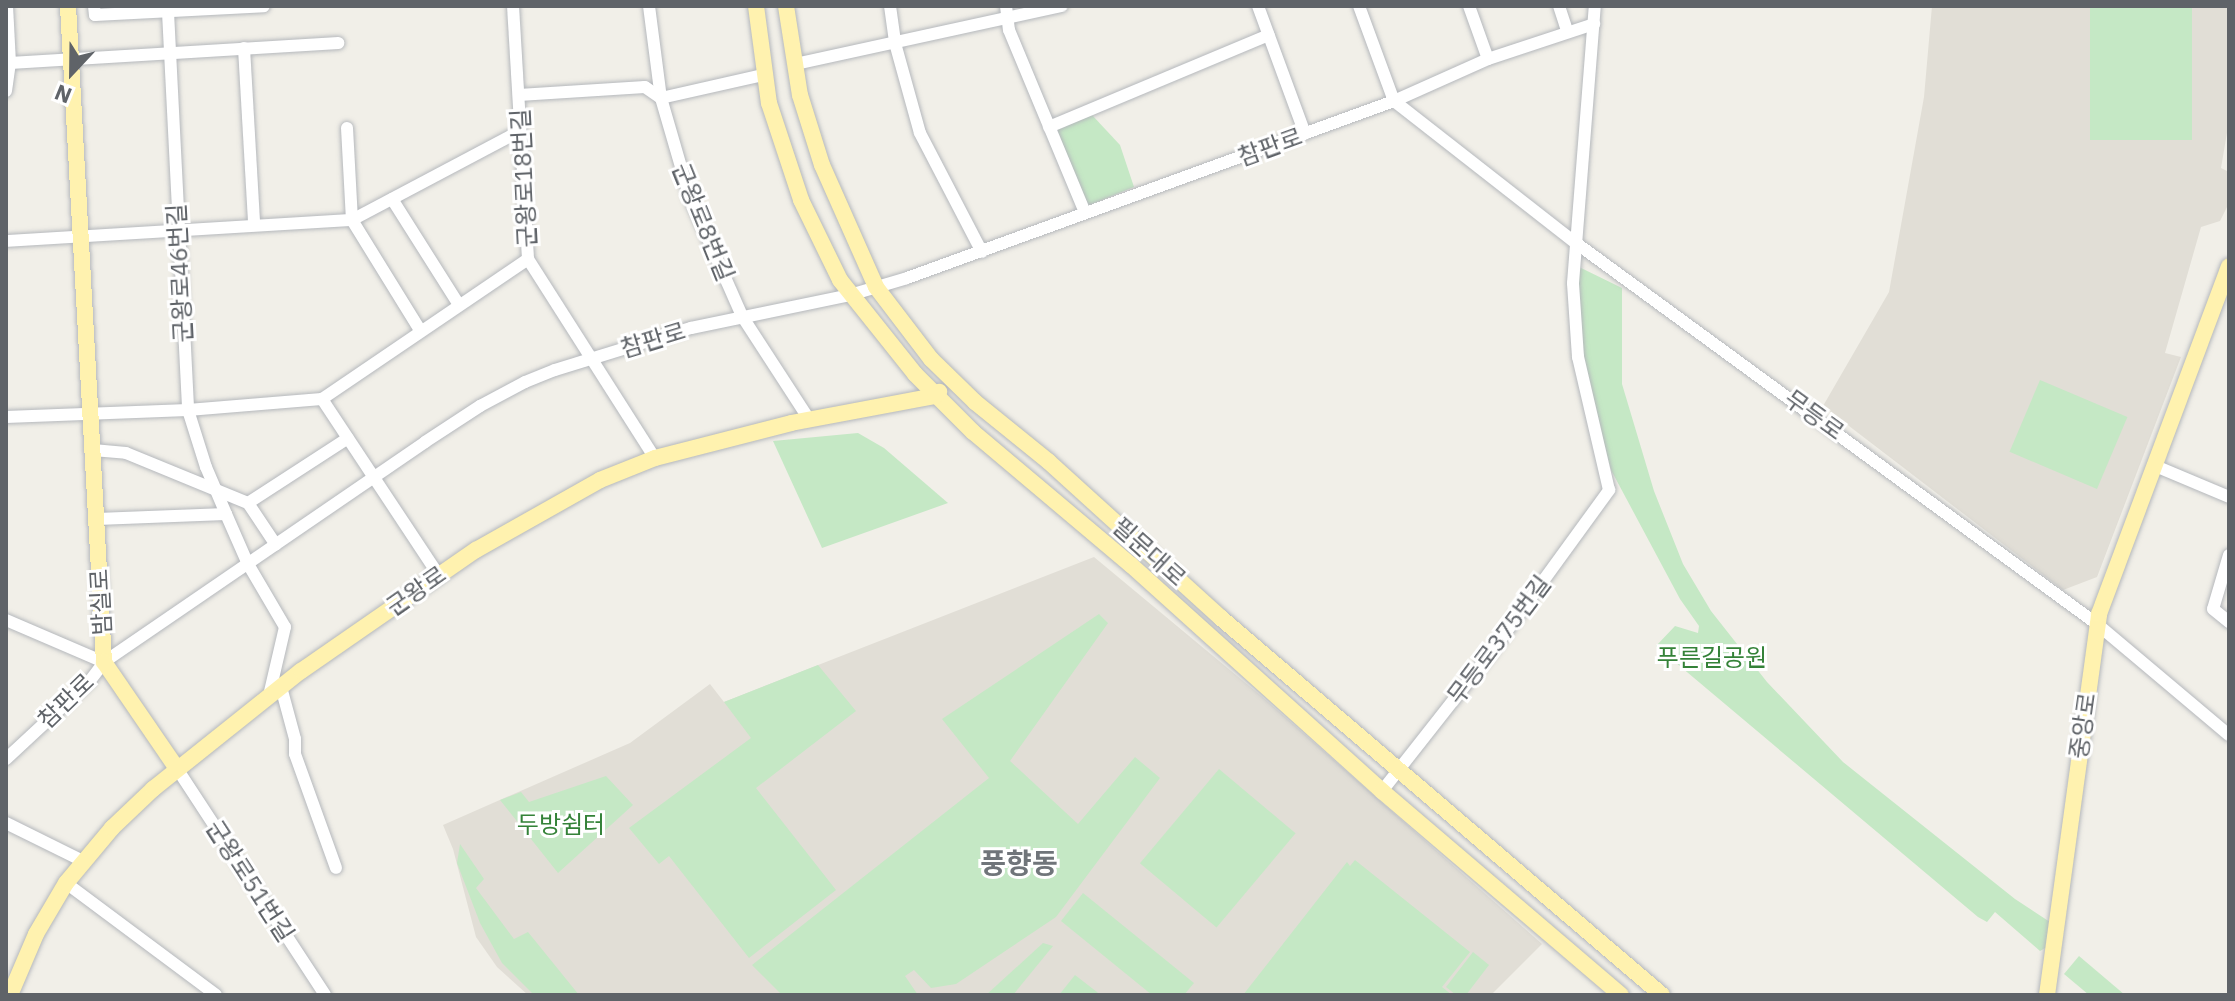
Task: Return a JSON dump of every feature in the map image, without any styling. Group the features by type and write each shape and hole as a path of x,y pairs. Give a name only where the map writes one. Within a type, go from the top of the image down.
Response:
{"main road":[{"name":"밤실로","path":"68,6 104,662 176,767"},
{"name":"필문대로","path":"756,6 763,75 784,155 801,200 850,295 935,396 973,432 1131,565 1382,791 1621,995"},
{"name":"필문대로","path":"786,6 795,64 822,165 876,287 951,381 1049,462 1221,618 1662,995"},
{"name":"중앙로","path":"2047,995 2097,624 2105,592 2153,465 2222,303 2229,266"},
{"path":"935,396 951,381"},
{"name":"군왕로","path":"10,995 36,934 66,883 83,861 176,767 275,691 438,574 576,493 655,458 809,419 935,396"}],"street":[{"path":"6,91 10,63 7,6"},
{"path":"94,11 168,12 264,6"},
{"name":"군왕로18번길","path":"513,6 528,259 655,458"},
{"name":"군왕로8번길","path":"649,6 661,98 690,198 742,316 809,419"},
{"path":"890,6 895,43 920,133 982,252"},
{"path":"795,64 895,43 1006,13 1062,6"},
{"path":"1258,6 1305,134"},
{"path":"1359,6 1394,101 1488,59 1594,24"},
{"path":"1469,6 1488,59"},
{"path":"1559,6 1567,31"},
{"path":"1576,243 1595,6"},
{"name":"군왕로46번길","path":"168,12 188,410 215,489 248,564 285,627 275,691"},
{"path":"1006,13 1085,213"},
{"path":"1049,127 1161,83 1269,35"},
{"path":"10,63 338,43"},
{"path":"244,48 254,224"},
{"path":"519,95 645,87 661,98 763,75"},
{"name":"참판로","path":"6,759 89,682 104,662 501,394 555,370 742,316 876,287 982,252 1394,101"},
{"name":"무등로","path":"1394,101 1576,243 2097,624 2229,735"},
{"path":"347,128 352,220 420,330"},
{"path":"6,241 177,228 352,220 520,131"},
{"path":"392,199 459,305"},
{"name":"무등로375번길","path":"1382,791 1606,497 1609,486 1576,348 1573,283 1576,243"},
{"path":"6,417 188,410 322,399 528,259"},
{"path":"322,399 438,574"},
{"path":"248,503 348,438"},
{"path":"93,450 126,453 248,503 276,545"},
{"path":"2153,465 2229,497"},
{"path":"97,519 226,514"},
{"path":"2229,555 2213,609 2229,622"},
{"path":"6,620 104,662"},
{"path":"275,691 295,739 295,754 336,868"},
{"name":"군왕로51번길","path":"176,767 325,995"},
{"path":"6,823 83,861"},
{"path":"66,883 216,995"}],"shaded area":[{"path":"1932,6 2229,6 2229,121 2221,168 2229,172 2229,203 2220,221 2201,227 2165,353 2181,357 2097,577 2063,590 1823,406 1889,292 1924,97"},
{"path":"1094,557 1260,695 1542,944 1491,995 528,995 497,967 476,937 453,849 443,825 630,743 710,684 724,702"}],"green space":[{"path":"2090,6 2192,6 2192,140 2090,140"},
{"path":"1092,115 1120,145 1134,187 1087,206 1057,129"},
{"name":"푸른길공원","path":"1577,266 1622,288 1622,384 1654,491 1683,564 1711,611 1767,682 1843,762 2015,899 2053,924 2047,947 2040,951 1995,912 1987,922 1978,917 1656,646 1675,626 1698,633 1699,626 1680,599 1611,470 1579,348"},
{"path":"2040,380 2127,417 2097,489 2010,452"},
{"path":"858,433 884,448 948,503 822,548 773,441"},
{"path":"1099,614 1108,623 1010,761 1078,824 1135,757 1160,778 1056,917 956,984 931,988 914,970 905,976 918,995 782,995 752,965 989,778 942,719"},
{"path":"818,665 856,711 756,788 836,890 749,958 669,856 659,864 629,828 751,738 724,702"},
{"path":"1219,769 1296,833 1217,928 1140,863"},
{"name":"두방쉼터","path":"606,776 633,805 558,873 500,800 521,792 529,802"},
{"path":"460,844 484,879 476,888 514,939 528,932 579,995 534,995 502,963 480,923 457,863"},
{"path":"1355,860 1470,952 1442,987 1452,995 1243,995 1347,862 1350,866"},
{"path":"1083,893 1194,983 1184,995 1152,995 1061,921"},
{"path":"1043,943 1053,946 1013,995 986,995"},
{"path":"1473,952 1489,965 1466,995 1456,995 1446,987"},
{"path":"2079,956 2125,995 2089,995 2064,974"},
{"path":"1075,975 1097,992 1100,995 1059,995"}],"district":[{"name":"풍향동","path":"1019,863"}]}
